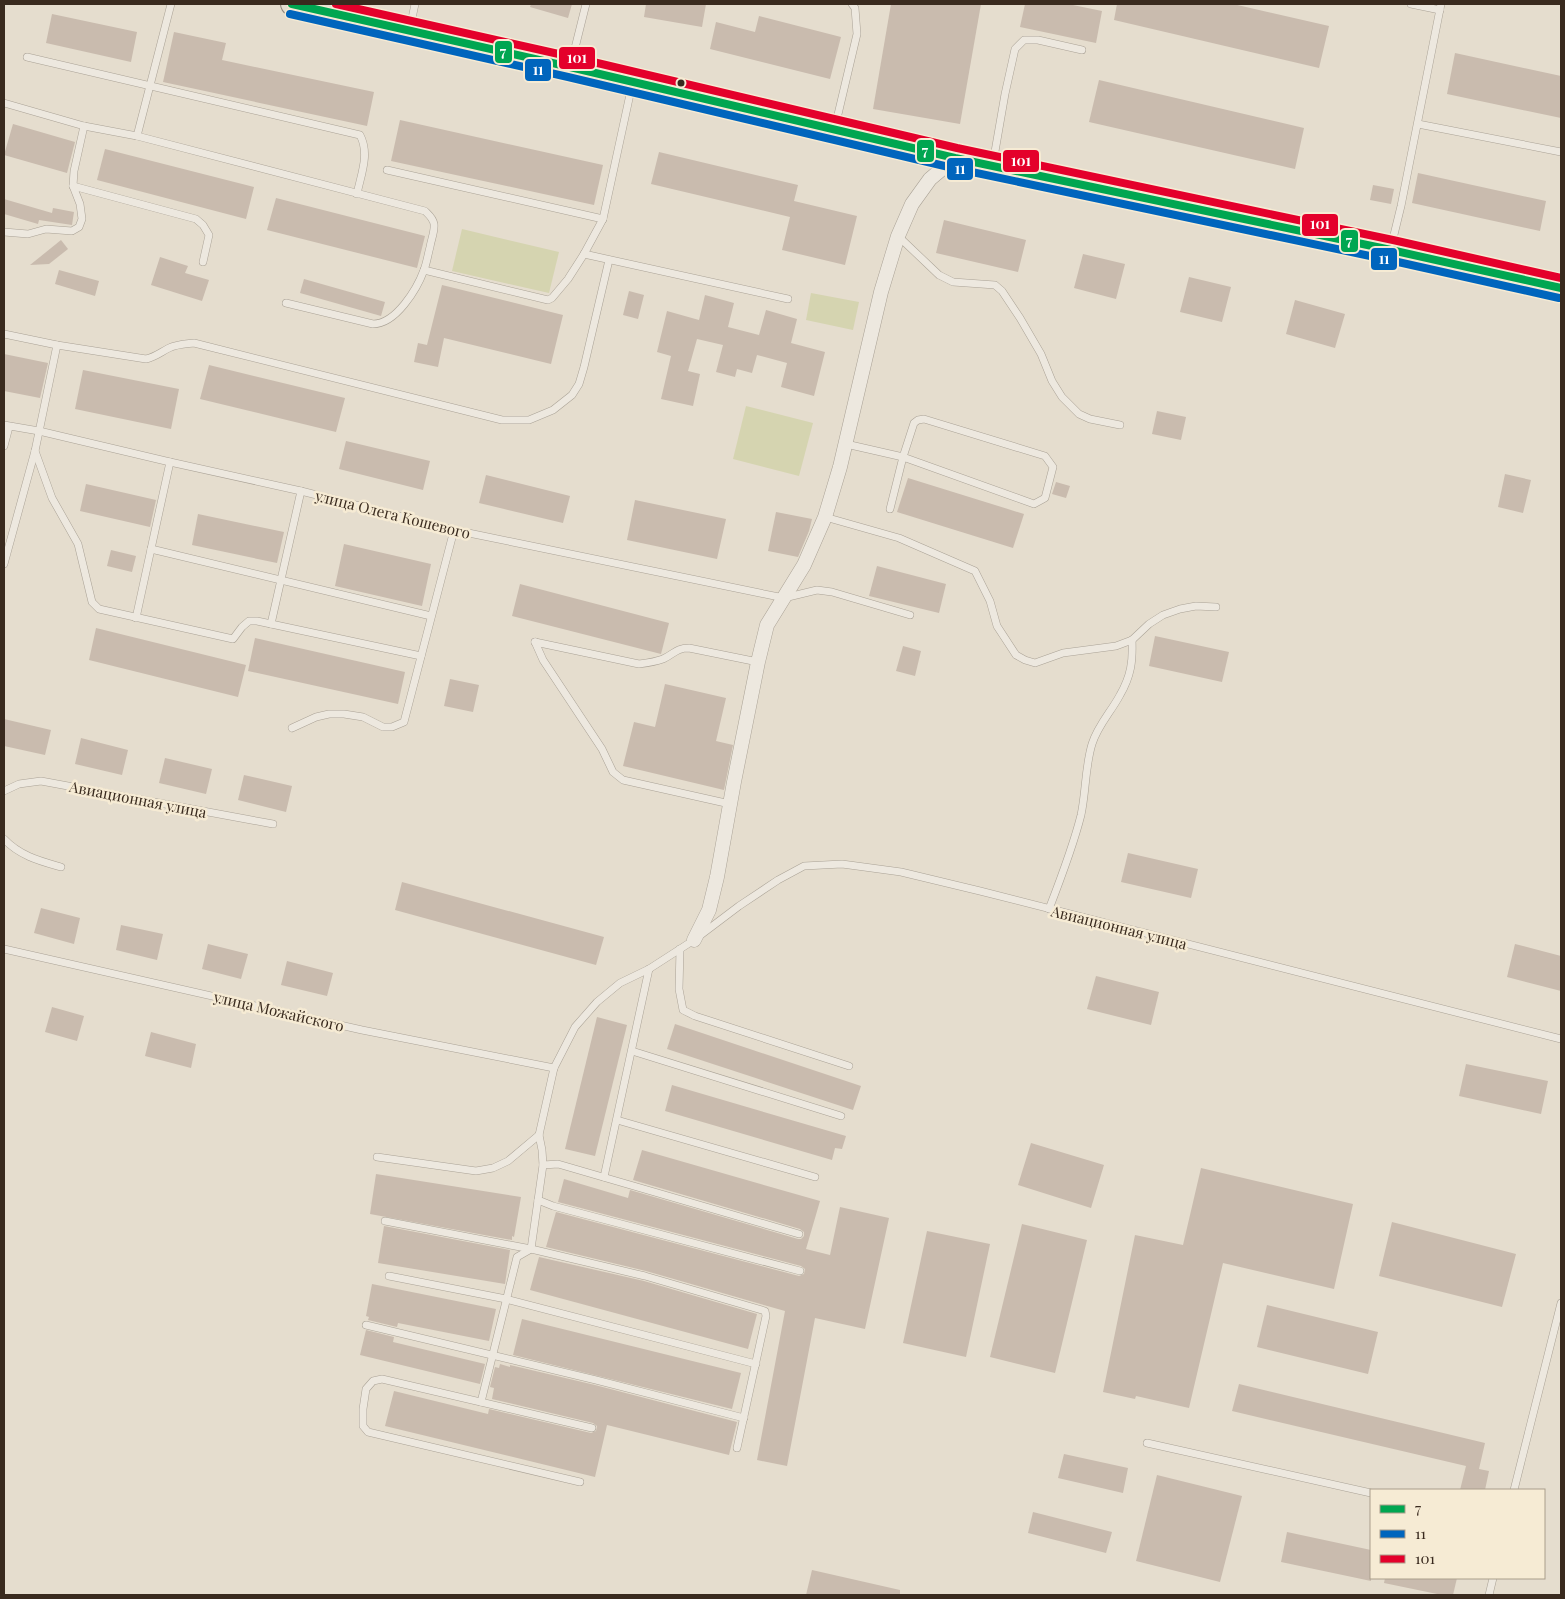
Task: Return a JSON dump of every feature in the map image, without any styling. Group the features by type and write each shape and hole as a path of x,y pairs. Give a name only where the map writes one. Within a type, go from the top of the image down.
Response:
{"main road":[{"path":"292,4 570,67 955,158 1561,288"}],"street":[{"path":"694,940 708,910 717,876 758,662 768,625 804,565 825,517 846,444 881,292 898,236 912,204 930,179 955,158"}],"lane":[{"path":"137,136 170,4"},
{"path":"409,31 415,4"},
{"path":"570,67 586,4"},
{"path":"834,130 857,34 855,8 852,4"},
{"path":"1391,250 1418,124 1440,7 1411,4"},
{"path":"992,166 1015,49 1024,40 1038,40 1082,50"},
{"path":"27,57 360,135 365,144 365,156 357,194"},
{"path":"424,270 548,300 552,298 568,279 603,219 633,82"},
{"path":"4,103 84,126 137,136 425,211 430,215 434,222 434,230 424,270 401,310 379,324 286,303"},
{"path":"1418,124 1561,152"},
{"path":"4,232 28,234 46,229 72,231 79,227 82,219 80,204 73,186 74,171 84,126"},
{"path":"387,170 603,219"},
{"path":"73,186 196,219 203,225 209,235 203,262"},
{"path":"898,236 939,275 953,282 995,285 1002,292 1029,332 1041,354 1052,381 1062,397 1079,414 1090,419 1120,425"},
{"path":"584,254 635,267 788,299"},
{"path":"4,334 57,345 146,359 156,356 168,348 194,343 502,420 529,420 553,410 572,395 579,384 609,260"},
{"path":"4,564 36,451 57,345"},
{"path":"846,444 903,457 1034,504 1045,498 1053,467 1045,456 924,419 918,420 914,423 903,457 890,509"},
{"path":"4,446 6,426"},
{"name":"улица Олега Кошевого","path":"6,426 39,431 301,491 454,530 784,598"},
{"path":"36,451 52,498 78,544 92,602 99,609 233,639 249,621 257,621 421,656"},
{"path":"136,618 170,462"},
{"path":"271,624 301,491"},
{"path":"825,517 899,538 975,571 990,601 997,626 1016,655 1035,663 1063,653 1116,646 1132,640 1149,624 1163,615 1196,606 1216,607"},
{"path":"292,728 316,717 329,714 363,717 383,727 392,727 404,722 430,616 454,530"},
{"path":"151,549 430,616"},
{"path":"784,598 817,590 832,592 910,615"},
{"path":"1049,909 1069,855 1081,814 1092,742 1103,720 1120,696 1130,673 1133,659 1132,640"},
{"path":"730,804 623,780 613,772 602,749 543,660 535,642 639,664 650,663 664,658 681,648 758,662"},
{"name":"Авиационная улица","path":"4,791 19,784 41,781 273,824"},
{"path":"4,839 16,851 61,867"},
{"name":"Авиационная улица","path":"530,1249 542,1164 539,1135 554,1068 575,1027 598,1002 620,983 649,969 680,950 739,906 778,880 804,866 842,864 901,872 1561,1039"},
{"name":"улица Можайского","path":"4,950 362,1030 554,1068"},
{"path":"680,950 679,989 683,1010 695,1016 849,1066"},
{"path":"604,1177 649,969"},
{"path":"632,1050 841,1116"},
{"path":"617,1120 815,1177"},
{"path":"378,1157 476,1171 493,1168 508,1161 539,1135"},
{"path":"542,1164 558,1164 799,1234"},
{"path":"538,1200 553,1206 800,1271"},
{"path":"384,1221 530,1249 644,1276 764,1311 766,1316 737,1448"},
{"path":"481,1402 517,1258 530,1249"},
{"path":"389,1276 506,1299 756,1364"},
{"path":"1514,1489 1561,1302"},
{"path":"366,1325 596,1380 744,1418"},
{"path":"580,1482 368,1432 363,1426 366,1390 373,1381 382,1379 592,1428"},
{"path":"1147,1442 1370,1494"},
{"path":"1489,1595 1493,1579"}],"green space":[{"path":"462,229 559,252 549,293 452,271"},
{"path":"811,293 859,302 853,330 806,320"},
{"path":"746,406 813,423 799,476 733,459"}],"building":[{"path":"531,4 572,4 568,18 530,7"},
{"path":"646,4 706,4 702,27 644,17"},
{"path":"891,4 981,4 960,124 873,109"},
{"path":"1025,4 1068,4 1102,11 1096,43 1020,27"},
{"path":"1117,4 1233,4 1329,26 1319,68 1114,20"},
{"path":"52,14 137,32 131,62 46,43"},
{"path":"759,16 841,37 830,79 710,49 716,22 755,32"},
{"path":"174,32 226,43 222,60 374,92 367,126 163,82"},
{"path":"1455,53 1561,76 1561,118 1447,94"},
{"path":"1099,80 1304,128 1295,169 1089,122"},
{"path":"400,120 603,165 594,205 391,161"},
{"path":"13,124 75,142 67,173 4,155"},
{"path":"105,149 254,187 246,219 97,180"},
{"path":"659,152 798,185 794,201 857,216 845,265 782,250 790,217 651,184"},
{"path":"1418,173 1546,201 1540,231 1412,203"},
{"path":"1373,185 1394,189 1391,204 1370,200"},
{"path":"276,198 425,236 417,268 267,230"},
{"path":"4,199 52,213 53,208 74,212 72,225 39,220 38,224 4,214"},
{"path":"944,220 1026,240 1018,272 936,253"},
{"path":"61,240 68,249 49,264 30,265"},
{"path":"1083,254 1125,264 1116,299 1074,288"},
{"path":"160,257 188,266 185,273 209,280 202,301 151,285"},
{"path":"59,270 99,281 95,296 55,284"},
{"path":"1189,277 1231,287 1222,322 1180,312"},
{"path":"304,279 385,302 381,316 300,293"},
{"path":"442,285 563,315 551,364 444,338 438,367 414,362 418,343 427,345"},
{"path":"629,291 644,295 638,319 623,315"},
{"path":"705,295 734,303 728,327 759,335 766,310 797,319 791,343 825,352 814,396 781,387 787,363 757,355 752,373 737,369 735,377 716,372 723,345 697,339 688,371 700,374 693,406 661,399 671,356 657,352 667,311 699,320"},
{"path":"1295,300 1345,314 1335,348 1286,334"},
{"path":"4,354 48,363 40,398 4,391"},
{"path":"209,365 345,398 336,432 200,399"},
{"path":"83,370 179,389 171,429 75,409"},
{"path":"1157,411 1186,417 1181,440 1152,434"},
{"path":"346,441 430,461 423,490 339,469"},
{"path":"1505,474 1531,480 1523,513 1498,507"},
{"path":"486,475 570,496 563,523 479,503"},
{"path":"908,478 1024,514 1013,548 897,512"},
{"path":"1056,482 1070,486 1066,498 1052,494"},
{"path":"86,484 156,500 150,527 80,511"},
{"path":"635,500 726,519 717,559 627,540"},
{"path":"776,512 812,519 798,557 768,551"},
{"path":"198,514 284,532 277,563 192,545"},
{"path":"344,544 431,564 422,606 335,586"},
{"path":"111,550 136,556 132,572 107,566"},
{"path":"877,566 946,584 939,613 869,596"},
{"path":"520,584 669,623 661,654 512,616"},
{"path":"96,628 246,665 238,697 89,660"},
{"path":"1155,636 1229,652 1222,682 1149,666"},
{"path":"255,638 405,672 398,704 248,671"},
{"path":"903,646 921,651 915,676 896,671"},
{"path":"450,679 479,685 473,712 444,706"},
{"path":"665,684 726,698 716,741 733,745 724,790 623,766 634,722 655,727"},
{"path":"4,719 51,730 45,755 4,746"},
{"path":"81,738 128,750 122,775 75,764"},
{"path":"165,758 212,769 206,794 159,783"},
{"path":"244,775 292,786 286,812 238,800"},
{"path":"1128,853 1198,869 1191,898 1121,882"},
{"path":"402,882 604,937 596,965 395,910"},
{"path":"41,908 80,918 74,944 34,933"},
{"path":"121,925 163,934 157,960 116,950"},
{"path":"208,944 248,954 241,979 202,969"},
{"path":"1515,944 1561,956 1561,991 1507,977"},
{"path":"287,961 333,973 327,996 281,985"},
{"path":"1096,976 1159,992 1151,1025 1087,1009"},
{"path":"52,1007 84,1016 77,1041 45,1032"},
{"path":"597,1017 627,1025 595,1156 565,1149"},
{"path":"675,1024 861,1086 853,1110 667,1049"},
{"path":"151,1032 196,1044 191,1068 145,1056"},
{"path":"1466,1064 1548,1081 1541,1114 1459,1096"},
{"path":"672,1085 846,1136 842,1149 835,1148 832,1160 665,1111"},
{"path":"1031,1143 1104,1165 1091,1208 1018,1185"},
{"path":"642,1150 820,1201 806,1249 830,1255 840,1207 889,1218 865,1329 815,1318 787,1466 757,1460 785,1311 646,1271 546,1247 556,1212 799,1276 804,1274 805,1269 801,1266 558,1202 564,1179 628,1198 630,1190 798,1239 804,1236 804,1232 800,1229 633,1180"},
{"path":"1201,1168 1353,1204 1334,1289 1223,1263 1189,1408 1136,1396 1135,1399 1103,1392 1135,1235 1183,1245"},
{"path":"376,1174 521,1197 514,1237 512,1236 512,1240 370,1214"},
{"path":"1392,1222 1516,1254 1502,1307 1379,1276"},
{"path":"1022,1224 1087,1240 1055,1373 990,1357"},
{"path":"384,1226 510,1250 505,1284 378,1263"},
{"path":"927,1231 990,1244 966,1357 903,1343"},
{"path":"539,1257 644,1281 757,1314 748,1349 530,1290"},
{"path":"372,1284 496,1309 489,1341 398,1323 397,1327 368,1320 369,1317 366,1316"},
{"path":"1267,1305 1378,1332 1368,1374 1257,1347"},
{"path":"522,1319 741,1373 732,1409 513,1355"},
{"path":"366,1330 394,1337 393,1342 485,1364 480,1384 360,1355"},
{"path":"500,1364 595,1385 737,1422 729,1455 607,1425 595,1477 385,1426 394,1391 488,1414 489,1409 591,1433 596,1431 597,1426 593,1423 492,1399 494,1388 490,1387 495,1367 499,1368"},
{"path":"1239,1384 1485,1443 1479,1469 1489,1471 1485,1489 1460,1489 1466,1466 1232,1411"},
{"path":"1064,1454 1128,1468 1123,1493 1058,1478"},
{"path":"1157,1475 1242,1496 1220,1582 1136,1561"},
{"path":"1033,1512 1112,1532 1106,1553 1028,1533"},
{"path":"1287,1532 1370,1550 1371,1581 1281,1562"},
{"path":"812,1570 900,1590 900,1595 806,1595"},
{"path":"1385,1579 1457,1579 1453,1595 1442,1595 1384,1583"}],"transit line":[{"name":"7","path":"292,4 570,67 955,158 1561,288"},
{"name":"101","path":"336,4 572,57 957,148 1393,240 1561,278"},
{"name":"11","path":"290,14 568,77 953,168 1559,298"}]}
